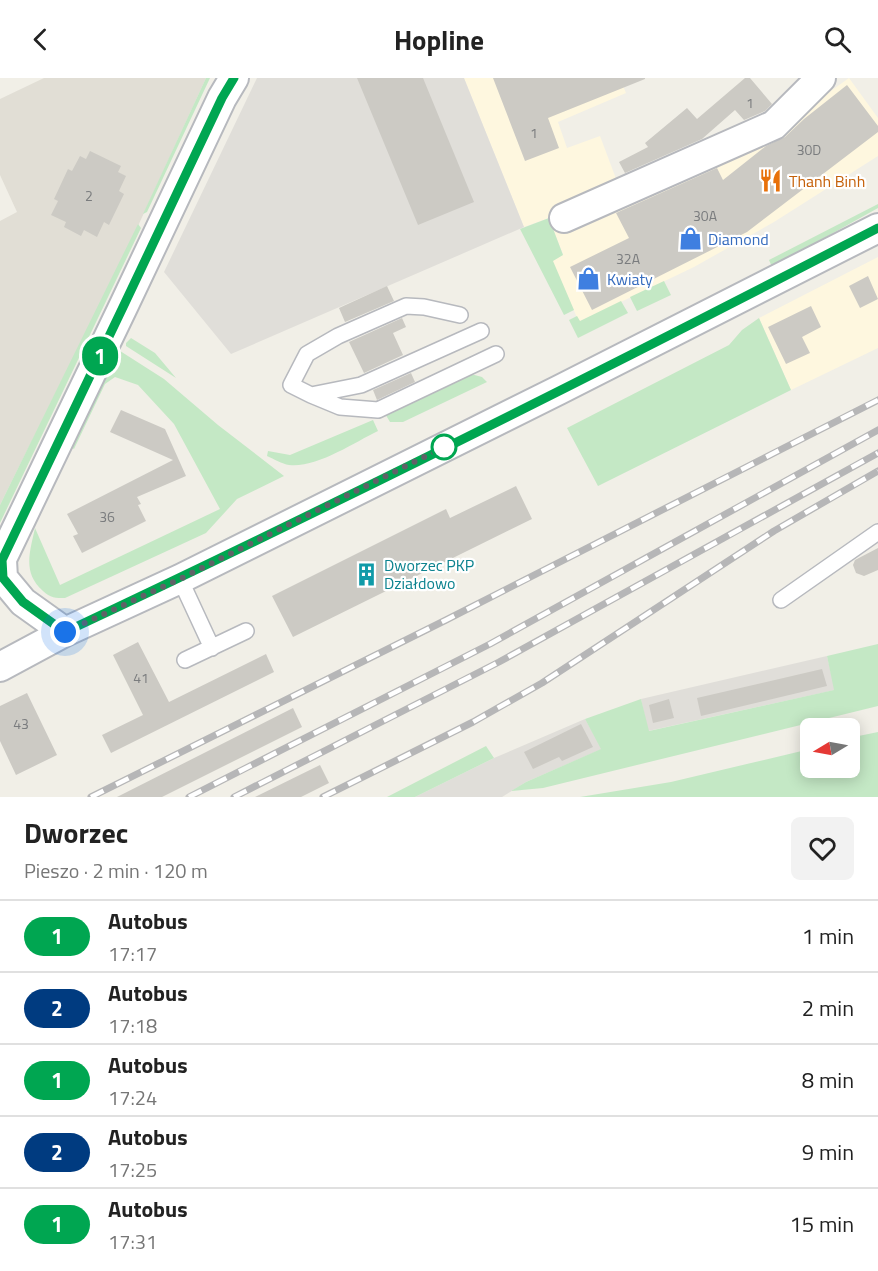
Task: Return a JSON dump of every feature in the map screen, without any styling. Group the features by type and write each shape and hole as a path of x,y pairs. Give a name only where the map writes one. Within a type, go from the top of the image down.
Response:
{"street":[{"path":"65,632 23,602 3,578 1,562 222,98 234,78"},
{"path":"564,218 774,125 820,78"},
{"path":"8,653 65,632 180,579 878,228"},
{"path":"8,653 23,602"}],"lane":[{"path":"460,315 424,307 406,306 338,336 307,354 291,385 311,396 340,407 378,410 496,354"},
{"path":"311,396 361,385 481,331"},
{"path":"781,600 878,532"},
{"path":"180,579 212,648"},
{"path":"185,660 246,631"}],"shaded area":[{"path":"44,78 206,78 132,239 0,505 0,221 17,212 0,175 0,99"},
{"path":"257,78 464,78 524,227 231,354 164,272"},
{"path":"464,78 620,78 626,93 558,122 567,148 600,136 618,184 549,218 524,227"},
{"path":"849,78 878,118 878,156 774,222 694,267 579,322 552,261 563,254 553,229 712,161 786,123"},
{"path":"878,257 878,348 791,390 759,318"},
{"path":"827,656 835,690 648,731 641,699"},
{"path":"585,719 602,749 526,782 502,797 415,797 494,758"}],"green space":[{"path":"206,78 210,78 147,212 143,214"},
{"path":"878,204 878,208 772,267 769,260"},
{"path":"549,218 563,255 553,261 574,310 564,315 520,229"},
{"path":"138,224 141,228 0,523 0,505"},
{"path":"664,281 671,295 637,311 630,297"},
{"path":"621,301 628,313 578,338 569,320 577,316 580,321"},
{"path":"759,318 791,390 598,486 567,428 729,345 742,330"},
{"path":"131,338 155,353 176,378 126,346"},
{"path":"117,349 164,379 218,425 284,476 237,499 206,533 65,598 53,597 36,584 32,577 29,561 35,528 60,585 220,509 174,424 138,385 115,377 105,384 74,449 70,447"},
{"path":"467,373 482,377 487,382 403,422 390,422 384,412"},
{"path":"373,420 378,431 323,459 300,465 289,465 267,456 268,451 290,455"},
{"path":"878,644 878,706 829,718 800,718 800,725 543,788 511,791 526,782 601,749 585,719 641,699 649,731 834,690 827,656"},
{"path":"878,732 878,797 580,797 671,782 800,751 800,778 860,778 860,736"},
{"path":"486,746 494,758 415,797 387,797"}],"building":[{"path":"357,78 423,78 474,202 418,225"},
{"path":"493,78 645,79 548,118 559,148 525,161"},
{"path":"745,78 750,78 772,104 765,111 744,120 735,110 702,139 625,173 619,162 648,147 645,143 687,108 697,119"},
{"path":"847,85 878,126 878,132 747,232 592,310 570,267 629,238 616,213 717,168 723,180 766,146 785,137"},
{"path":"90,151 121,166 118,172 126,176 119,191 124,194 109,225 104,222 97,237 84,230 81,236 64,227 66,222 51,215 58,201 54,199 68,169 72,171 80,156 86,159"},
{"path":"868,276 878,299 860,308 849,286"},
{"path":"387,286 394,301 345,322 339,308"},
{"path":"811,306 821,327 802,337 810,353 786,364 768,327"},
{"path":"402,318 406,327 393,333 403,355 364,373 349,342"},
{"path":"411,373 415,382 377,400 373,390"},
{"path":"121,410 165,429 186,476 137,497 141,504 138,505 146,521 82,553 73,536 78,534 67,514 173,460 110,432"},
{"name":"Dworzec PKP Działdowo","path":"516,486 532,519 293,637 272,596 446,509 450,518"},
{"path":"878,548 878,570 864,576 856,573 853,565 855,560"},
{"path":"138,642 169,702 266,654 274,672 111,753 102,735 143,715 113,655"},
{"path":"822,669 827,686 701,716 697,698"},
{"path":"27,693 57,755 16,775 0,741 0,706"},
{"path":"669,699 674,718 653,723 649,705"},
{"path":"293,708 302,727 162,797 117,797"},
{"path":"581,724 593,747 562,761 559,757 533,769 524,752"},
{"path":"320,765 329,783 301,797 255,797"}],"railway":[{"path":"91,797 446,620 878,400"},
{"path":"189,797 490,644 878,430"},
{"path":"234,797 499,662 878,453"},
{"path":"323,797 473,722 542,683 774,531 878,471"}],"bus line":[{"name":"1","path":"234,78 222,98 2,560 3,578 23,602 65,632 180,579 878,228"}],"place":[{"name":"Thanh Binh","path":"771,181"},
{"name":"Diamond","path":"690,239"},
{"name":"Kwiaty","path":"589,279"},
{"name":"Dworzec PKP Działdowo","path":"366,574"}],"route":[{"path":"65,632 180,579 444,447"}]}
